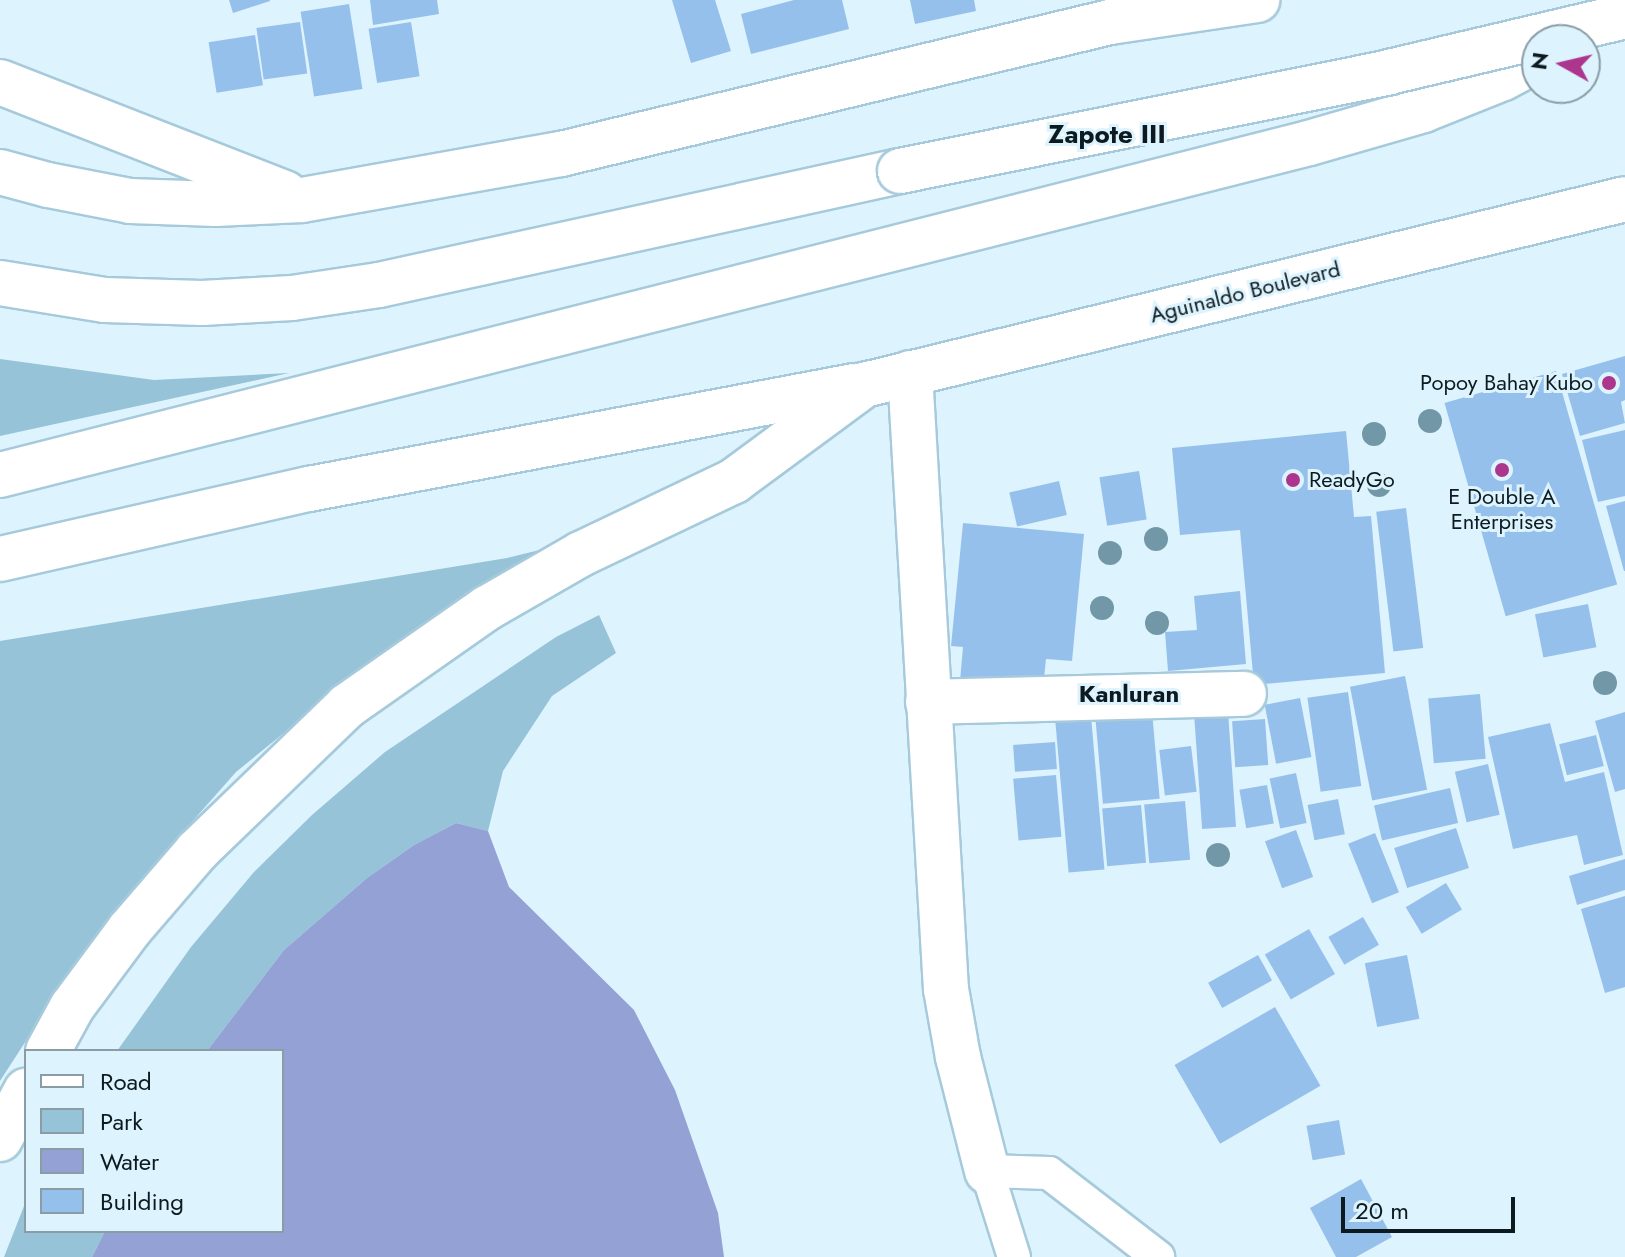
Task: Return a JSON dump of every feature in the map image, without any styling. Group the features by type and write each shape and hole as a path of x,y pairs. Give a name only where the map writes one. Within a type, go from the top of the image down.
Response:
{"main road":[{"path":"1110,22 1163,0"},
{"path":"0,172 130,201 216,204 302,200 561,154 1110,22 1257,0"},
{"path":"1601,26 1625,14"},
{"path":"0,283 105,300 202,303 292,298 379,285 900,171 1389,72 1625,14"},
{"path":"0,475 1309,143 1423,110 1521,68"},
{"path":"0,82 302,200"},
{"path":"1538,221 1625,177"},
{"name":"Aguinaldo Boulevard","path":"0,559 309,489 864,385 1625,199"},
{"path":"910,373 946,989 958,1057 987,1171"},
{"path":"49,1049 72,1007 187,862 292,756 347,706 487,608 581,554 734,481 864,385"},
{"path":"928,702 1244,694"},
{"path":"0,1139 24,1095"}],"lane":[{"path":"1014,1257 987,1171 1049,1173 1158,1257"}],"green space":[{"path":"0,359 154,380 289,373 0,436"},
{"path":"552,547 322,702 236,772 160,858 71,971 0,1081 0,641 507,558"},
{"path":"599,615 616,653 552,696 503,771 488,831 456,823 414,845 367,878 284,950 209,1049 118,1049 191,947 254,872 312,815 385,752 556,637"},
{"path":"24,1206 24,1233 104,1233 92,1257 4,1257"}],"water":[{"path":"456,823 488,831 509,887 634,1010 675,1090 718,1213 724,1257 92,1257 104,1233 284,1233 284,1049 209,1049 284,950 367,878 414,845"}],"building":[{"path":"229,0 270,0 270,1 233,13"},
{"path":"370,0 437,0 439,14 373,25"},
{"path":"672,0 715,0 731,51 691,63"},
{"path":"794,0 842,0 849,29 751,54 741,14"},
{"path":"910,0 974,0 976,11 915,24"},
{"path":"349,4 362,89 314,97 301,12"},
{"path":"300,22 307,73 264,80 256,28"},
{"path":"411,22 420,76 377,83 369,29"},
{"path":"255,35 263,85 217,93 209,42"},
{"path":"1625,356 1625,400 1621,402 1625,423 1580,436 1562,374"},
{"path":"1556,371 1617,584 1506,616 1444,403"},
{"path":"1625,430 1625,496 1598,502 1582,440"},
{"path":"1346,431 1354,517 1371,516 1385,673 1254,685 1240,530 1180,535 1172,448"},
{"path":"1139,471 1147,519 1107,526 1099,477"},
{"path":"1059,481 1067,515 1017,527 1009,492"},
{"path":"1625,501 1625,571 1624,571 1606,506"},
{"path":"1406,508 1423,648 1393,652 1376,512"},
{"path":"963,523 1084,534 1072,661 1046,659 1043,688 960,681 963,647 951,646"},
{"path":"1240,591 1246,664 1168,671 1165,632 1197,630 1194,596"},
{"path":"1588,604 1596,647 1543,657 1535,614"},
{"path":"1405,676 1427,790 1372,801 1350,687"},
{"path":"1348,692 1361,786 1321,792 1307,698"},
{"path":"1480,694 1486,759 1434,763 1428,699"},
{"path":"1300,698 1311,757 1276,764 1265,705"},
{"path":"1152,711 1160,799 1103,804 1095,716"},
{"path":"1228,712 1236,827 1202,829 1194,714"},
{"path":"1625,712 1625,789 1615,792 1595,721"},
{"path":"1091,716 1104,869 1069,873 1055,719"},
{"path":"1265,719 1268,765 1235,767 1232,721"},
{"path":"1550,723 1565,782 1604,772 1623,855 1584,865 1577,835 1513,849 1488,737"},
{"path":"1596,735 1604,766 1567,775 1559,744"},
{"path":"1055,742 1057,769 1015,772 1013,745"},
{"path":"1191,746 1197,792 1165,796 1159,750"},
{"path":"1488,764 1500,815 1467,822 1455,772"},
{"path":"1296,773 1307,823 1280,828 1270,779"},
{"path":"1056,775 1061,837 1019,841 1013,779"},
{"path":"1267,785 1274,823 1246,828 1239,790"},
{"path":"1450,788 1458,823 1382,841 1374,806"},
{"path":"1338,799 1345,834 1314,840 1308,805"},
{"path":"1185,801 1190,860 1149,863 1144,805"},
{"path":"1141,805 1146,863 1107,866 1102,808"},
{"path":"1456,828 1469,868 1407,888 1394,848"},
{"path":"1296,830 1313,877 1282,888 1265,841"},
{"path":"1375,833 1399,892 1372,903 1348,844"},
{"path":"1625,859 1625,890 1577,905 1569,876"},
{"path":"1446,883 1462,910 1422,934 1406,907"},
{"path":"1625,896 1625,987 1605,993 1581,909"},
{"path":"1363,917 1379,945 1344,965 1328,937"},
{"path":"1309,929 1335,974 1291,1000 1265,954"},
{"path":"1258,955 1272,980 1222,1008 1208,983"},
{"path":"1407,955 1419,1019 1377,1027 1365,963"},
{"path":"1275,1007 1320,1086 1220,1144 1175,1065"},
{"path":"1339,1120 1345,1154 1313,1160 1307,1126"},
{"path":"1361,1179 1392,1237 1356,1257 1336,1257 1310,1208"}],"place":[{"name":"Popoy Bahay Kubo","path":"1609,383"},
{"name":"E Double A Enterprises","path":"1502,470"},
{"name":"ReadyGo","path":"1293,480"}],"district":[{"name":"Zapote III","path":"1107,135"},
{"name":"Kanluran","path":"1129,694"}]}
